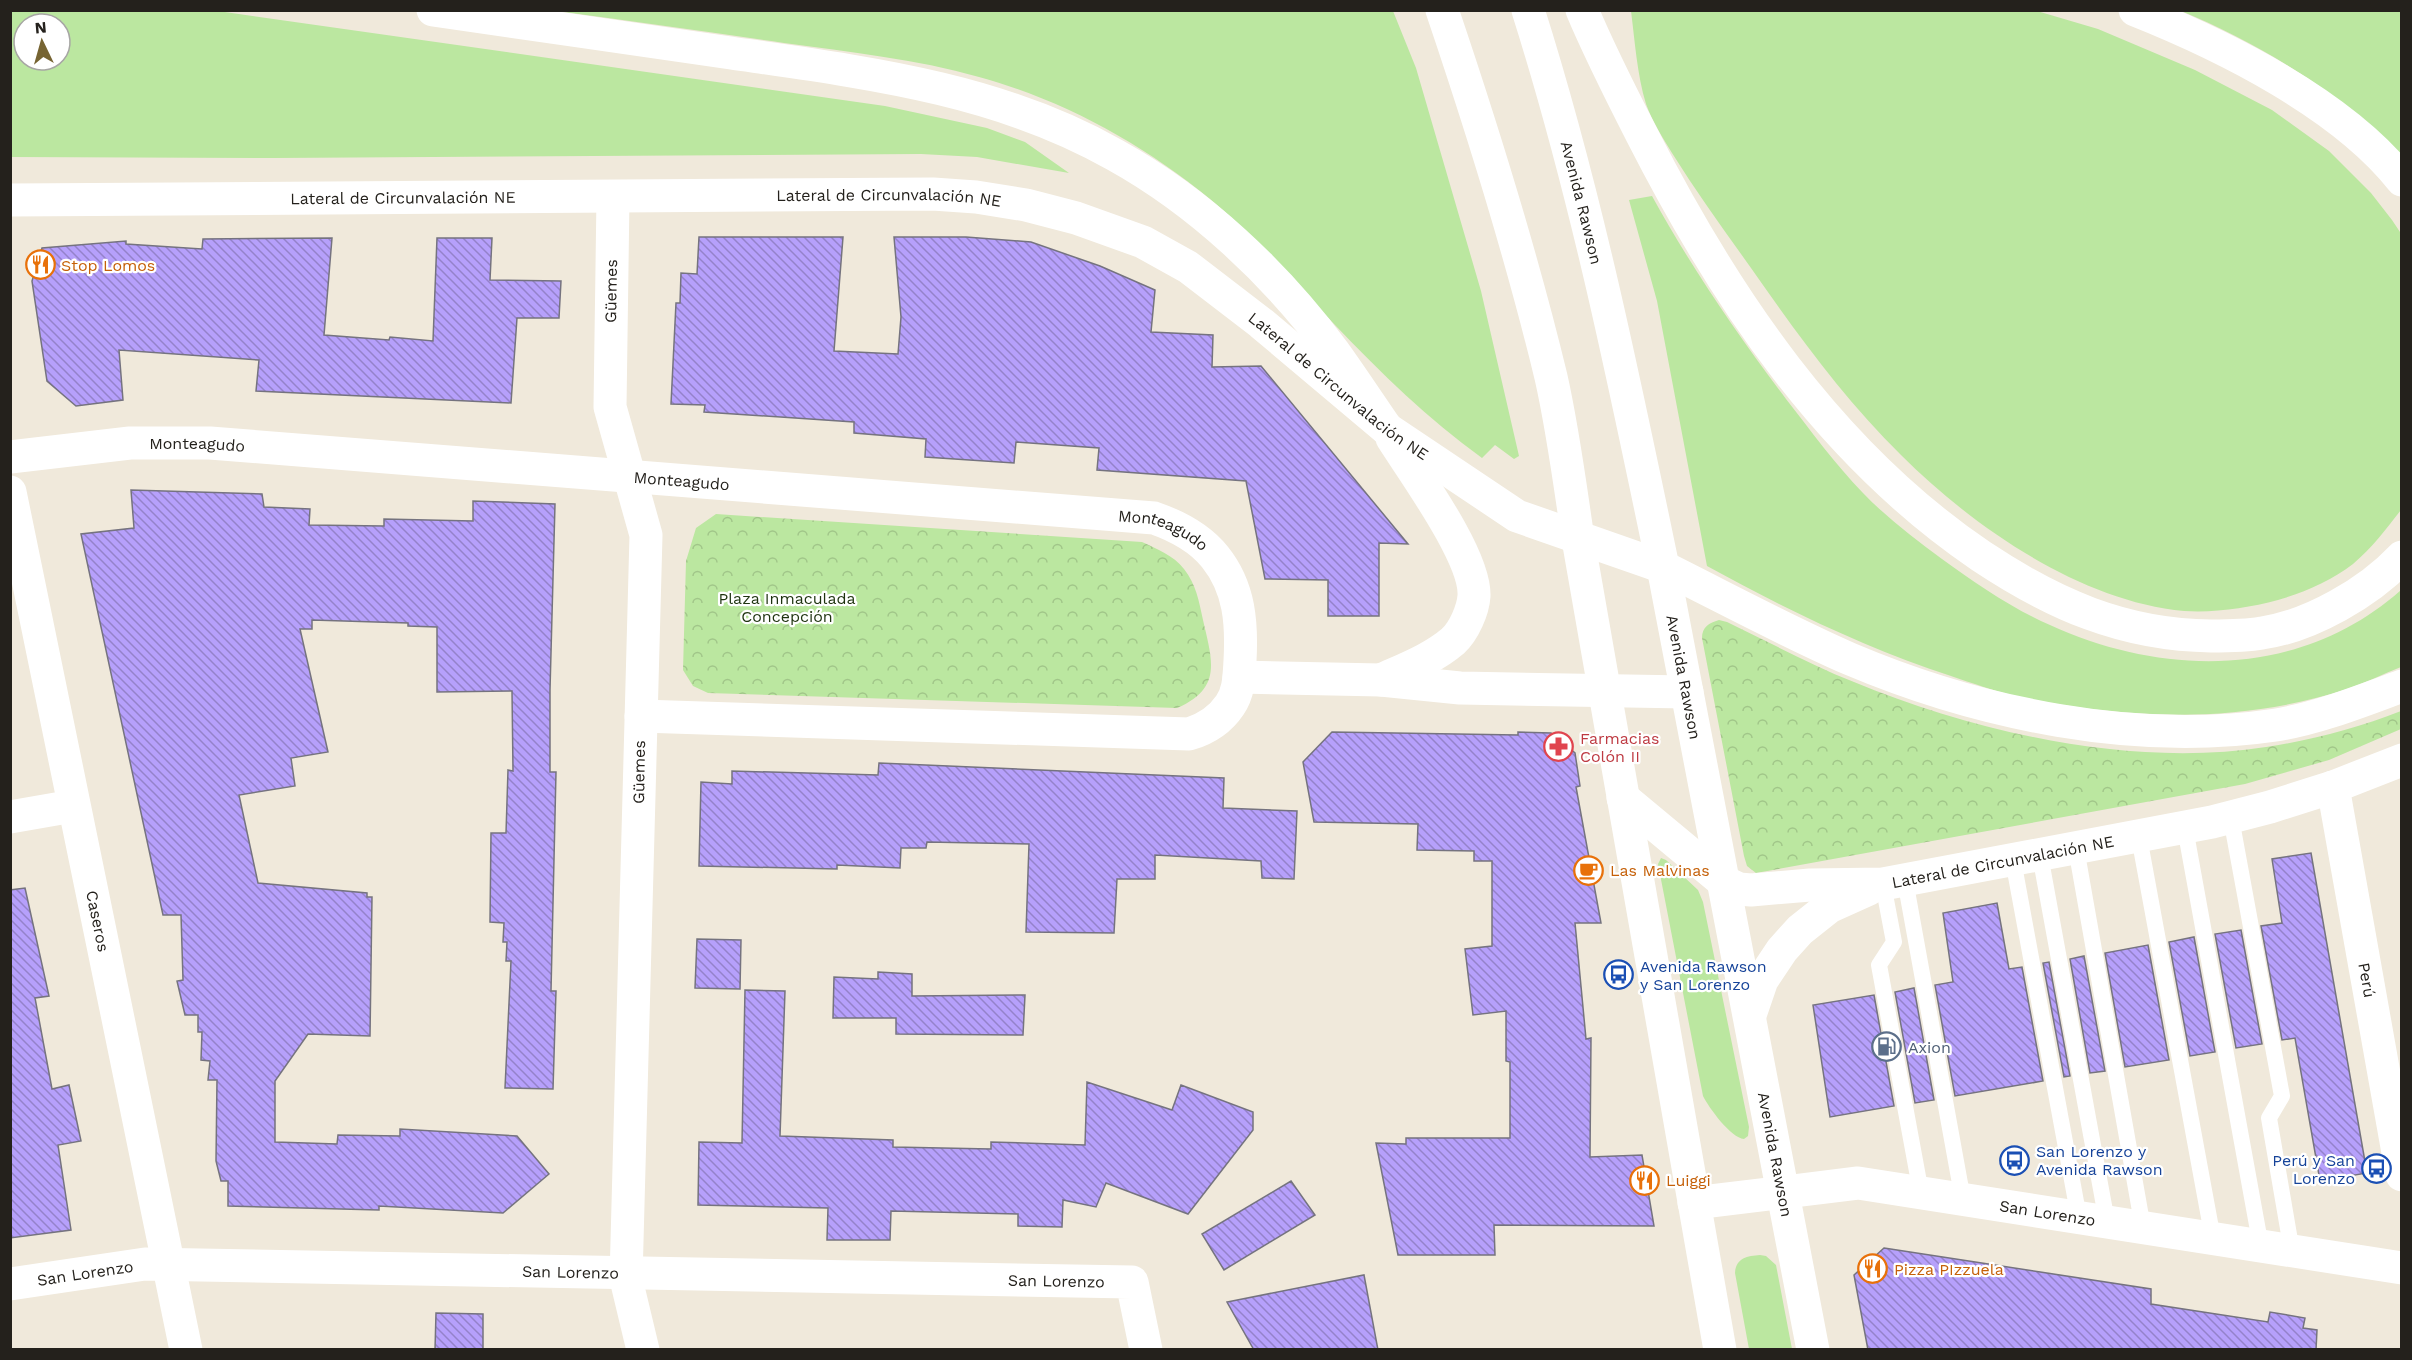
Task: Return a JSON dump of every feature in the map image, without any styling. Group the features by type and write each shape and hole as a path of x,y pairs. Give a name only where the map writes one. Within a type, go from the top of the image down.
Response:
{"main road":[{"path":"433,10 862,72 960,92 1041,120 1114,154 1179,197 1212,223 1288,297 1332,350 1387,429 1460,548 1470,572 1474,596 1468,619 1455,639 1427,659 1381,681"},
{"path":"1442,10 1510,219 1551,378 1720,1350"},
{"name":"Avenida Rawson","path":"1528,10 1546,67 1614,329 1663,567 1813,1350"},
{"path":"1582,10 1607,66 1667,184 1703,246 1748,316 1824,417 1909,501 1954,537 2009,574 2083,613 2114,623 2192,636 2231,636 2264,633 2297,624 2362,590 2402,557"},
{"path":"2135,10 2230,52 2296,91 2331,114 2402,180"},
{"name":"Lateral de Circunvalación NE","path":"10,200 933,194 996,200 1076,218 1143,242 1188,267 1262,323 1387,429 1517,516 1663,567 1809,640 1895,676 1953,695 2041,717 2150,731 2194,732 2276,725 2313,717 2402,686"},
{"name":"Güemes","path":"613,197 610,407 645,535 626,1273 643,1350"},
{"name":"Monteagudo","path":"10,457 130,443 210,443 1154,518 1195,538 1215,557 1229,580 1238,605 1241,632 1237,692 1221,716 1209,726 1190,734 641,716"},
{"name":"Caseros","path":"10,492 186,1350"},
{"path":"1239,677 1381,681 1460,688 1687,692"},
{"name":"Lateral de Circunvalación NE","path":"1623,798 1724,882 1739,889 1751,890 1894,882 2139,837 2230,818 2392,769"},
{"name":"Perú","path":"2333,787 2402,1175"},
{"path":"10,817 74,806"},
{"path":"1750,1015 1762,980 1782,950 1800,930 1829,907 1894,882"},
{"name":"San Lorenzo","path":"1694,1203 1858,1183 2402,1268"},
{"name":"San Lorenzo","path":"10,1284 145,1264 1132,1282 1146,1350"}],"lane":[{"path":"2230,818 2282,1096 2269,1118 2276,1249"},
{"path":"2185,828 2276,1249"},
{"path":"2139,837 2213,1239"},
{"path":"2076,848 2143,1228"},
{"path":"2027,857 2093,1220"},
{"path":"2027,857 2093,1220"},
{"path":"1894,882 1894,942 1880,965 1921,1193"},
{"path":"1894,882 1963,1200"}],"green space":[{"path":"11,11 218,11 885,106 987,128 1025,142 1069,173 977,157 921,154 275,158 11,157"},
{"path":"556,11 1393,11 1416,68 1481,291 1519,456 1514,459 1495,445 1482,458 1462,443 1387,378 1259,244 1210,199 1130,142 1071,111 1010,87 931,65"},
{"path":"1631,11 2037,11 2098,29 2195,70 2272,110 2329,151 2371,193 2402,235 2401,510 2360,558 2327,581 2278,600 2219,611 2184,611 2145,604 2106,593 2030,556 1961,508 1880,434 1841,389 1768,293 1672,153 1648,110 1638,70"},
{"path":"2181,11 2401,11 2401,157 2354,113 2309,79 2246,42"},
{"path":"1652,196 1682,249 1732,325 1843,471 1901,528 1994,595 2050,625 2094,642 2140,654 2186,660 2232,660 2277,654 2321,640 2362,619 2401,590 2401,667 2354,687 2307,700 2224,713 2140,714 2056,704 1991,689 1888,653 1796,612 1707,566 1657,301 1629,200"},
{"name":"Plaza Inmaculada Concepción","path":"716,514 1142,542 1175,560 1184,569 1194,587 1211,660 1208,682 1192,700 1177,708 708,693 693,686 683,670 686,561 696,528"},
{"path":"1719,620 1838,675 1902,700 1952,717 2056,742 2163,753 2215,752 2300,741 2352,728 2401,711 2401,729 2329,760 2245,784 1756,873 1747,866 1744,856 1702,638 1707,626"},
{"path":"1661,858 1698,890 1703,902 1749,1127 1748,1136 1744,1139 1727,1128 1703,1096 1658,864"},
{"path":"1760,1255 1766,1256 1776,1265 1792,1349 1749,1349 1735,1273 1740,1261"}],"building":[{"path":"699,237 843,237 834,351 898,354 901,317 894,237 966,237 1031,242 1100,266 1155,290 1151,332 1213,335 1212,367 1261,366 1408,544 1379,543 1379,616 1328,616 1328,580 1265,579 1246,481 1097,470 1099,448 1016,442 1014,463 925,457 926,439 854,433 854,422 704,412 705,405 671,404 676,303 680,303 681,273 697,274"},
{"path":"332,238 324,335 433,341 437,238 492,238 490,280 561,281 559,318 517,318 511,403 256,391 259,360 119,350 123,400 76,406 47,381 32,281 42,248 126,241 126,244 202,249 203,239"},
{"path":"131,490 262,494 264,507 310,509 309,525 384,526 384,519 473,521 473,501 555,504 550,690 550,772 556,772 551,991 556,991 553,1089 505,1088 511,961 506,961 507,942 503,942 504,923 490,922 491,833 506,833 508,770 513,771 512,691 437,692 437,627 408,626 408,623 312,620 312,629 300,629 328,752 291,758 295,786 239,795 258,883 367,893 367,897 372,897 370,1036 308,1034 275,1081 275,1142 337,1144 338,1135 400,1136 400,1129 517,1136 549,1174 503,1213 379,1206 379,1210 228,1206 228,1181 221,1181 216,1161 217,1080 208,1080 210,1061 201,1060 202,1032 198,1032 198,1015 185,1015 177,981 183,980 181,915 163,915 81,534 134,528"},
{"path":"1332,732 1518,735 1518,732 1551,733 1575,753 1580,786 1576,787 1601,923 1575,923 1586,1039 1591,1038 1590,1157 1642,1155 1654,1226 1494,1225 1495,1255 1398,1255 1376,1143 1406,1144 1406,1138 1510,1138 1510,1062 1506,1061 1506,1011 1473,1015 1465,949 1492,946 1492,861 1474,861 1474,851 1417,850 1418,824 1314,822 1303,762"},
{"path":"879,763 1224,778 1223,808 1297,811 1294,879 1262,878 1261,861 1155,855 1155,879 1117,879 1114,933 1026,932 1029,844 927,842 926,848 901,848 900,868 837,865 837,869 699,866 701,782 732,784 732,771 878,775"},
{"path":"2311,853 2367,1173 2320,1181 2295,1038 2282,1040 2261,926 2282,923 2272,859"},
{"path":"25,888 49,996 35,998 52,1089 69,1085 81,1141 58,1145 71,1230 10,1238 10,890"},
{"path":"1997,903 2009,969 2022,967 2043,1081 1955,1096 1935,985 1953,982 1943,913"},
{"path":"2241,930 2262,1044 2236,1048 2215,934"},
{"path":"2194,937 2215,1052 2190,1056 2169,942"},
{"path":"697,939 741,940 740,989 695,988"},
{"path":"2148,945 2169,1060 2125,1067 2105,953"},
{"path":"2084,956 2105,1071 2090,1073 2070,959"},
{"path":"2049,962 2070,1076 2064,1077 2043,963"},
{"path":"878,972 912,974 912,996 1025,995 1023,1035 896,1034 896,1018 833,1018 834,977 878,979"},
{"path":"1914,988 1934,1100 1915,1103 1895,992"},
{"path":"745,990 785,991 780,1136 893,1140 893,1147 991,1149 991,1142 1085,1145 1087,1082 1172,1110 1181,1085 1253,1112 1253,1130 1188,1214 1106,1183 1096,1207 1063,1200 1062,1227 1018,1226 1018,1214 891,1211 890,1240 827,1240 828,1208 698,1205 699,1142 742,1143"},
{"path":"1874,995 1894,1106 1830,1117 1813,1005"},
{"path":"1291,1181 1315,1215 1224,1270 1202,1234"},
{"path":"1884,1248 2151,1289 2151,1304 2268,1322 2270,1312 2305,1318 2303,1328 2317,1330 2316,1350 1868,1350 1854,1275"},
{"path":"1364,1275 1378,1350 1254,1350 1227,1302"},
{"path":"436,1313 483,1314 483,1350 435,1350"}],"place":[{"name":"Stop Lomos","path":"40,265"},
{"name":"Farmacias Colón II","path":"1559,747"},
{"name":"Las Malvinas","path":"1589,870"},
{"name":"Avenida Rawson y San Lorenzo","path":"1619,975"},
{"name":"Axion","path":"1887,1047"},
{"name":"San Lorenzo y Avenida Rawson","path":"2015,1160"},
{"name":"Perú y San Lorenzo","path":"2376,1169"},
{"name":"Luiggi","path":"1645,1180"},
{"name":"Pizza PIzzuela","path":"1873,1269"}]}
